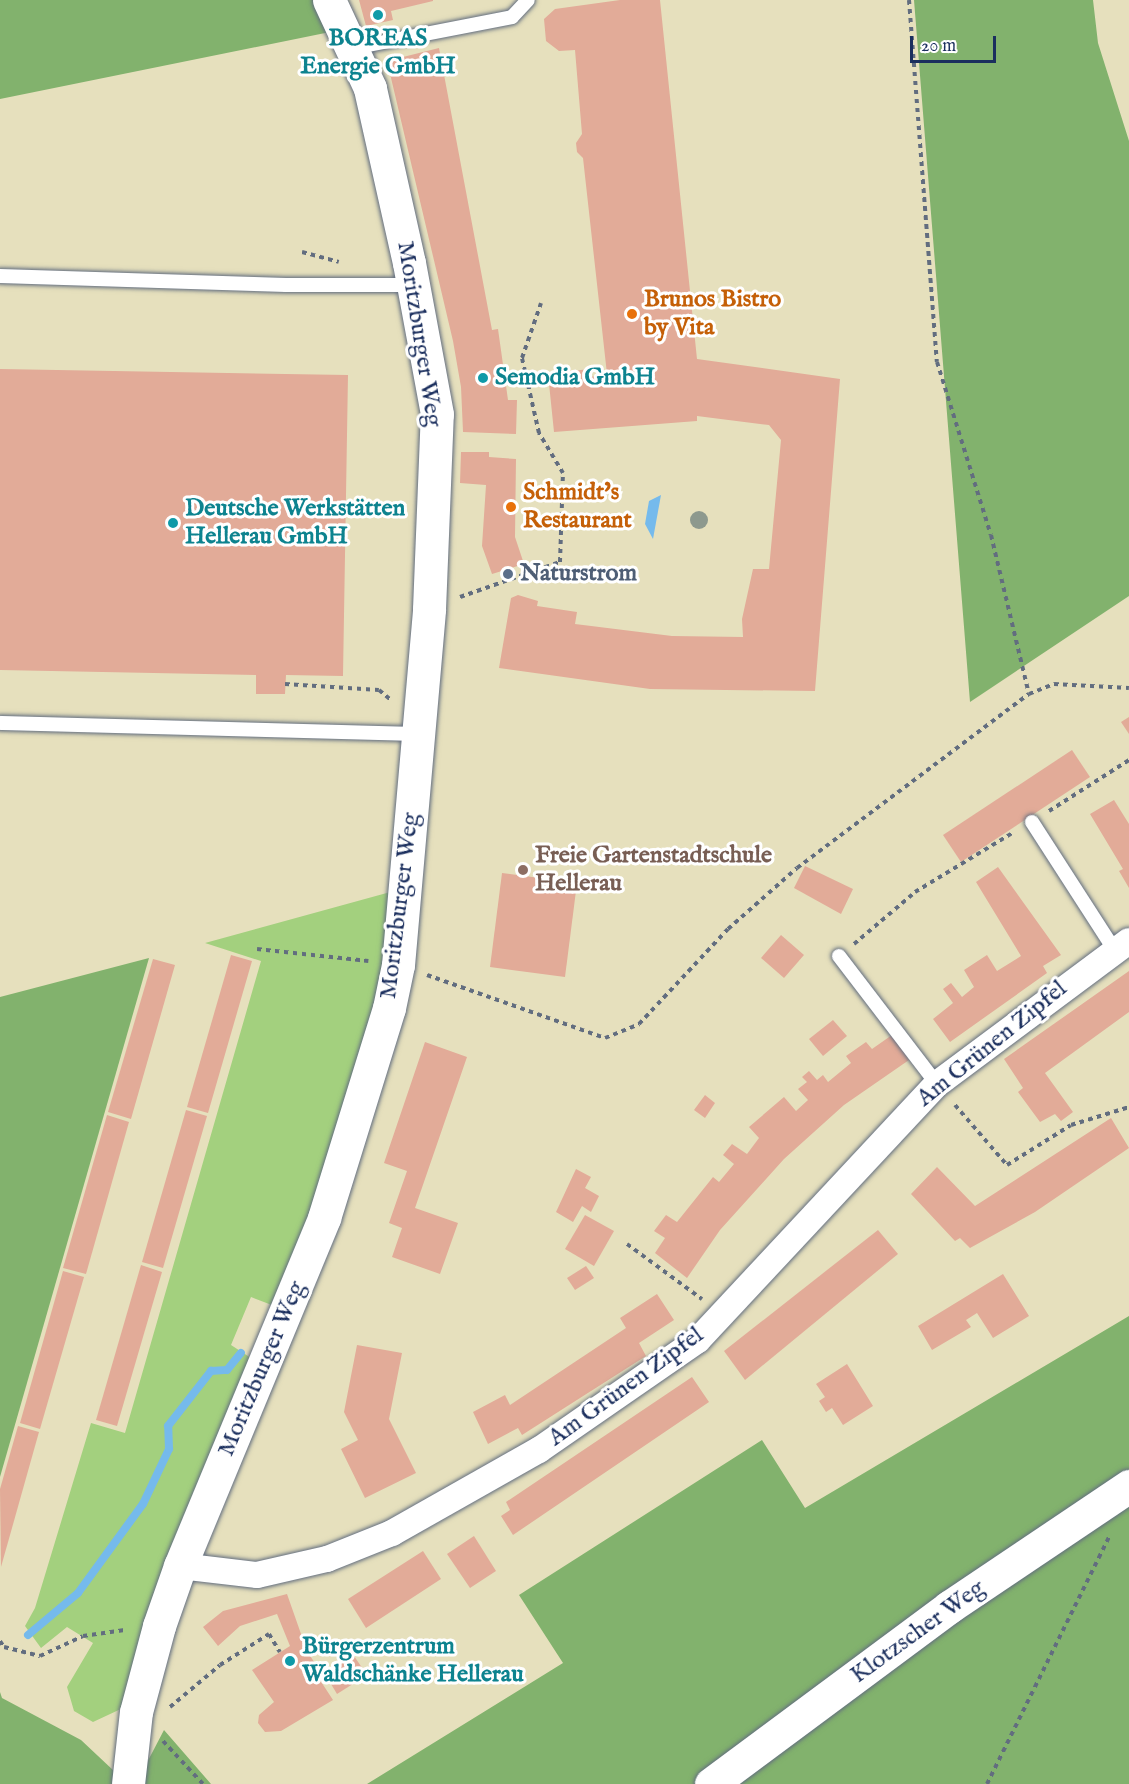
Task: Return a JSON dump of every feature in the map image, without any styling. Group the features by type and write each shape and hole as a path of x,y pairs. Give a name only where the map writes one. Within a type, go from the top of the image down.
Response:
{"street":[{"name":"Moritzburger Weg","path":"128,1784 136,1712 159,1626 180,1566 324,1218 388,1008 398,965 429,609 437,414 413,285 370,88 329,0"},
{"name":"Am Grünen Zipfel","path":"180,1566 257,1575 327,1559 392,1533 539,1450 698,1340 937,1084 1121,945"},
{"name":"Klotzscher Weg","path":"711,1784 949,1607 1129,1486"}],"lane":[{"path":"353,48 512,17 528,0"},
{"path":"0,276 413,285"},
{"path":"0,723 419,734"},
{"path":"1032,822 1121,945"},
{"path":"839,956 937,1084"}],"path":[{"path":"909,0 937,362 991,535 1029,694"},
{"path":"302,252 351,262"},
{"path":"429,609 560,562 563,473 539,433 522,358 541,303"},
{"path":"285,684 379,690 390,700 421,702"},
{"path":"256,949 398,965 605,1038 639,1024 728,929 797,868 1029,694 1054,684 1129,688"},
{"path":"839,956 915,892 1032,822 1129,760"},
{"path":"937,1084 1006,1165 1071,1125 1129,1107"},
{"path":"627,1244 722,1314"},
{"path":"987,1784 1110,1534"},
{"path":"0,1641 4,1647 40,1656 83,1636 159,1626"},
{"path":"136,1712 162,1714 220,1665 269,1634 280,1652"},
{"path":"136,1712 203,1784"}],"green space":[{"path":"0,0 329,0 335,31 0,99"},
{"path":"914,0 1093,0 1098,43 1129,141 1129,596 970,702"},
{"path":"394,891 387,969 313,1221 277,1307 251,1297 231,1345 254,1360 123,1708 93,1722 74,1711 67,1687 93,1643 67,1627 41,1648 25,1626 35,1608 91,1423 125,1433 261,961 205,943"},
{"path":"149,958 0,1477 0,997"},
{"path":"1129,1316 1129,1784 367,1784 563,1663 519,1595 762,1440 805,1508"},
{"path":"0,1692 2,1698 81,1740 114,1771 141,1774 164,1730 211,1784 0,1784"}],"water":[{"path":"661,495 653,539 645,524 649,501"}],"building":[{"name":"BOREAS Energie GmbH","path":"359,0 433,1 391,11 393,20 366,26"},
{"path":"620,0 660,0 697,359 840,379 815,691 650,689 499,668 511,598 518,595 538,601 537,606 577,612 575,624 672,636 743,637 742,619 753,569 769,569 781,440 769,425 697,416 697,421 554,432 548,374 589,369 590,377 607,374 583,158 577,152 576,143 582,134 575,50 559,51 546,41 544,19 555,9"},
{"path":"439,48 492,330 498,329 508,400 517,400 516,434 463,432 461,387 453,341 387,61"},
{"name":"Deutsche Werkstätten Hellerau GmbH","path":"0,369 348,375 343,676 286,675 285,694 256,694 256,675 0,670"},
{"path":"461,452 489,452 489,457 516,459 515,537 524,564 492,574 482,546 486,485 460,483"},
{"path":"1129,717 1129,734 1121,722"},
{"path":"1072,750 1090,777 961,862 943,835"},
{"path":"1114,800 1129,824 1129,888 1119,871 1123,869 1090,814"},
{"path":"805,866 853,889 841,914 794,888"},
{"path":"998,867 1061,955 1043,966 1047,973 950,1042 933,1019 953,1003 943,989 951,983 962,997 974,987 964,970 987,955 997,971 1021,956 976,882"},
{"name":"Freie Gartenstadtschule Hellerau","path":"502,873 577,883 565,977 490,967"},
{"path":"781,935 804,955 784,978 761,958"},
{"path":"231,955 252,961 208,1113 187,1107"},
{"path":"153,959 175,965 131,1119 108,1112"},
{"path":"1129,971 1129,1012 1045,1073 1073,1112 1061,1121 1055,1114 1040,1122 1018,1092 1023,1088 1004,1059"},
{"path":"833,1020 847,1036 823,1056 809,1039"},
{"path":"892,1035 909,1060 844,1105 784,1159 720,1230 687,1278 655,1253 665,1238 654,1231 666,1215 677,1222 713,1177 719,1182 734,1164 723,1155 732,1144 747,1154 759,1138 749,1127 784,1097 796,1111 808,1100 798,1089 807,1082 802,1077 809,1071 817,1080 823,1075 828,1082 851,1063 846,1056 866,1042 872,1049"},
{"path":"425,1042 467,1057 415,1208 458,1223 440,1274 392,1257 402,1228 389,1223 407,1171 384,1163"},
{"path":"705,1095 715,1103 705,1118 694,1110"},
{"path":"186,1110 207,1116 163,1268 142,1262"},
{"path":"107,1115 129,1122 86,1274 63,1268"},
{"path":"1111,1118 1129,1148 1035,1212 970,1248 960,1238 955,1241 911,1194 937,1167 975,1206"},
{"path":"576,1169 591,1177 585,1188 599,1196 591,1212 582,1206 573,1222 556,1212"},
{"path":"585,1215 614,1231 594,1266 565,1249"},
{"path":"878,1230 898,1254 745,1380 724,1351"},
{"path":"141,1265 162,1272 117,1426 96,1420"},
{"path":"586,1266 594,1278 575,1290 567,1278"},
{"path":"63,1271 84,1277 40,1429 20,1423"},
{"path":"1003,1274 1029,1316 993,1338 977,1313 966,1320 971,1327 932,1350 918,1326"},
{"path":"657,1294 674,1320 639,1343 646,1356 522,1435 518,1428 488,1444 473,1412 505,1395 510,1405 626,1328 620,1318"},
{"path":"357,1345 402,1353 389,1419 416,1473 365,1498 341,1449 358,1440 344,1412"},
{"path":"847,1364 873,1406 843,1425 832,1408 826,1412 819,1401 825,1397 816,1384"},
{"path":"692,1377 709,1402 513,1535 501,1516 510,1510 506,1502"},
{"path":"18,1426 39,1432 1,1567 0,1489"},
{"path":"474,1536 496,1571 470,1588 447,1554"},
{"path":"423,1551 441,1579 366,1628 348,1599"},
{"name":"Bürgerzentrum Waldschänke Hellerau","path":"287,1594 307,1651 320,1671 316,1674 333,1700 281,1731 265,1732 258,1723 259,1715 274,1702 252,1670 290,1646 277,1614 240,1626 218,1646 203,1627 223,1611"},
{"path":"354,1656 367,1675 337,1694 325,1674"}],"waterway":[{"path":"28,1635 78,1593 143,1504 169,1449 168,1426 211,1371 227,1370 241,1353"}],"place":[{"name":"BOREAS Energie GmbH","path":"378,15"},
{"name":"Brunos Bistro by Vita","path":"632,314"},
{"name":"Semodia GmbH","path":"483,378"},
{"name":"Schmidt's Restaurant","path":"511,507"},
{"name":"Deutsche Werkstätten Hellerau GmbH","path":"173,523"},
{"name":"Naturstrom","path":"508,574"},
{"name":"Freie Gartenstadtschule Hellerau","path":"523,870"},
{"name":"Bürgerzentrum Waldschänke Hellerau","path":"290,1661"}]}
